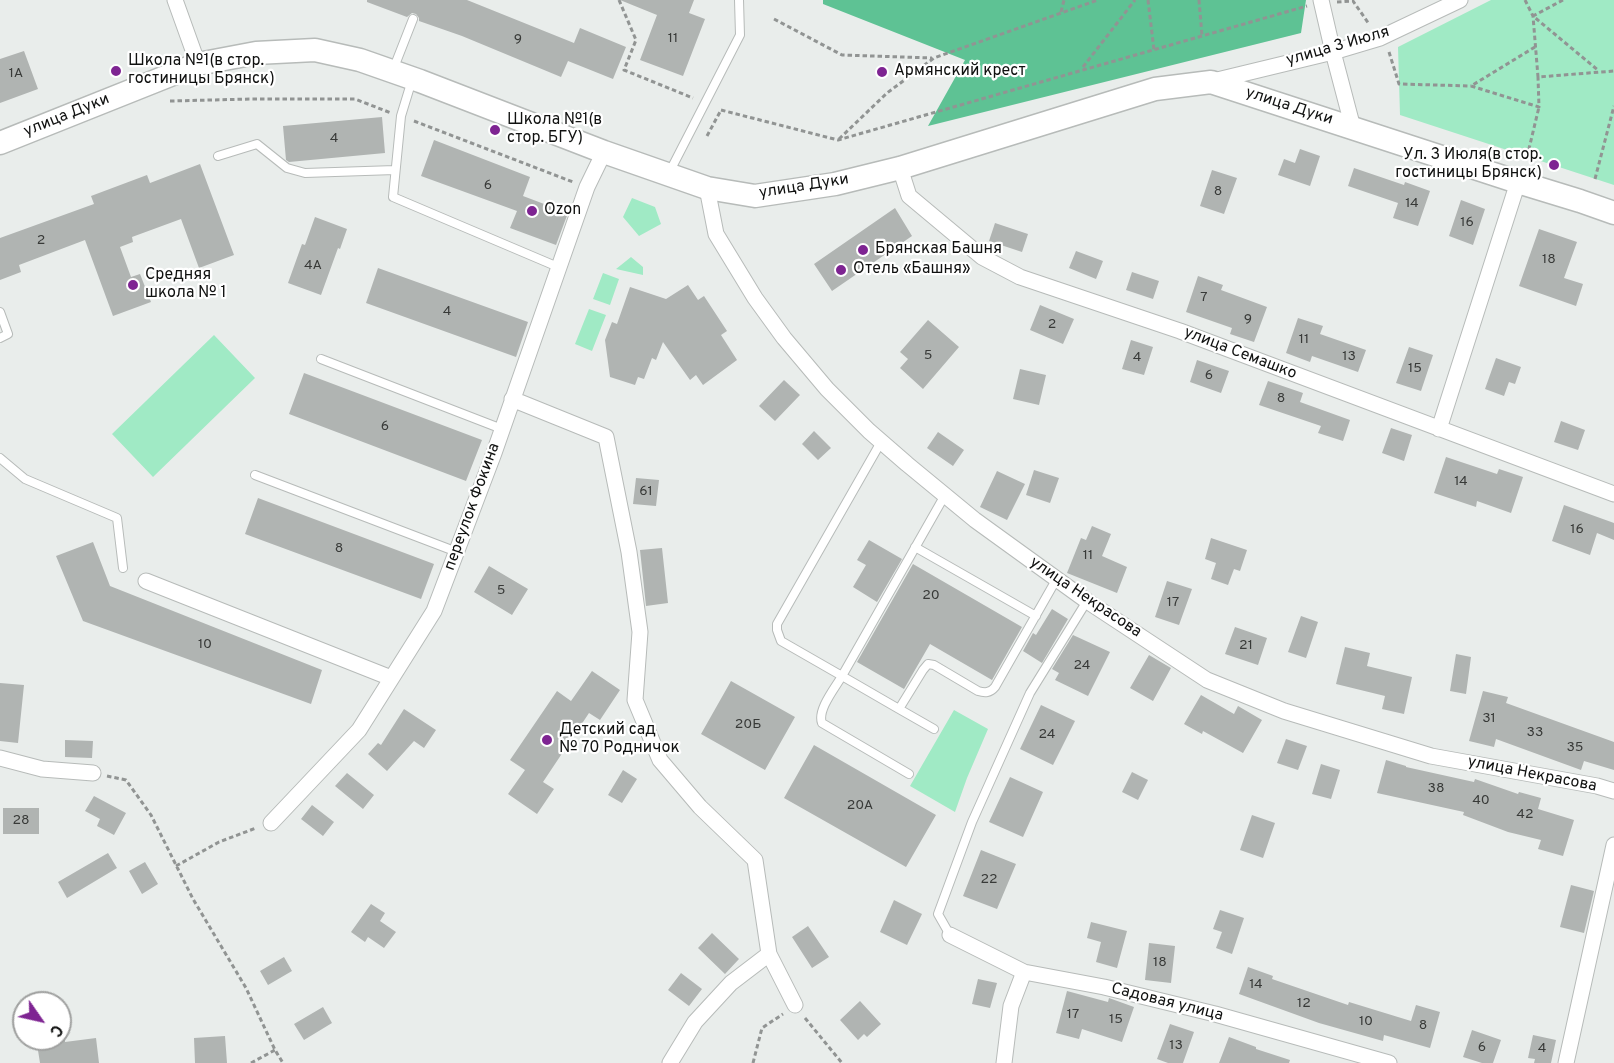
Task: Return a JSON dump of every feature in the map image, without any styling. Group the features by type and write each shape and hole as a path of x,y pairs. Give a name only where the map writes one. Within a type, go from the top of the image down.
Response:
{"main road":[{"name":"улица Дуки","path":"0,143 198,64 256,53 315,50 360,60 604,152 707,188 755,196 835,184 900,168 1155,89 1211,82 1614,213"}],"street":[{"path":"175,0 198,64"},
{"name":"улица 3 Июля","path":"1211,82 1380,38 1460,0"},
{"path":"1314,3 1333,52 1353,128"},
{"name":"переулок Фокина","path":"271,823 358,730 434,611 502,429 586,187 604,152"},
{"name":"улица Семашко","path":"900,168 909,196 982,257 1020,277 1180,332 1614,494"},
{"path":"1439,429 1518,182"},
{"name":"улица Некрасова","path":"707,188 716,234 755,298 784,338 827,389 881,442 975,520 1087,601 1207,680 1284,711 1431,756 1614,791"},
{"path":"512,399 606,437 629,552 640,632 635,700 660,760 700,807 755,860 769,954 795,1005"},
{"path":"146,580 391,678"},
{"path":"0,758 42,769 93,773"},
{"path":"1566,1063 1614,845"},
{"name":"Садовая улица","path":"950,935 1023,972 1104,987 1215,1014 1389,1063"},
{"path":"670,1063 695,1022 731,983 769,954"},
{"path":"1004,1063 1011,1006 1023,972"}],"lane":[{"path":"668,174 740,35 739,0"},
{"path":"413,19 402,75 401,116 393,197 558,267"},
{"path":"218,156 257,144 287,168 305,173 395,170"},
{"path":"0,312 8,334 0,338"},
{"path":"321,359 502,429"},
{"path":"881,442 777,624 777,630 781,641 934,729"},
{"path":"0,458 25,478 117,518 123,568"},
{"path":"255,475 457,552"},
{"path":"909,774 822,723 820,719 822,711 945,495"},
{"path":"915,547 1036,616"},
{"path":"899,709 928,664 934,665 978,690 992,691 1056,580"},
{"path":"950,935 938,914 972,822 1030,693 1087,601"}],"path":[{"path":"619,0 636,40 624,70 721,110 838,140 1314,3"},
{"path":"1061,12 1064,0"},
{"path":"838,140 887,93 934,58 1098,0"},
{"path":"1083,67 1134,0"},
{"path":"1148,0 1154,50"},
{"path":"1199,0 1202,36"},
{"path":"1525,0 1533,16 1539,107 1527,156"},
{"path":"1533,16 1563,0"},
{"path":"1533,16 1600,72"},
{"path":"774,19 842,55 934,58"},
{"path":"1471,86 1535,47"},
{"path":"1390,53 1399,84 1471,86 1539,107"},
{"path":"1538,77 1614,71"},
{"path":"170,101 355,99 586,187"},
{"path":"1595,179 1614,106"},
{"path":"707,136 721,110"},
{"path":"126,780 152,815 193,899 246,988 274,1050 283,1063"},
{"path":"176,866 219,842 271,823"},
{"path":"753,1063 762,1028 795,1005 842,1063"},
{"path":"251,1063 274,1050"}],"green space":[{"path":"823,0 1306,0 1301,33 928,126 965,60 823,4"},
{"path":"1491,0 1614,0 1614,185 1400,115 1398,47"},
{"path":"632,198 655,207 661,224 639,236 623,217"},
{"path":"631,257 643,267 643,275 616,269"},
{"path":"603,273 619,279 610,305 593,299"},
{"path":"589,309 606,315 592,351 575,344"},
{"path":"214,335 255,378 153,477 112,434"},
{"path":"954,710 988,729 955,812 910,786"}],"building":[{"path":"367,0 467,0 574,43 580,28 626,47 613,79 568,61 561,77 462,36 419,21 416,14 412,13 407,17 367,2"},
{"path":"620,0 694,0 689,13 705,19 683,76 640,60 657,15"},
{"path":"24,51 38,89 0,103 0,59"},
{"path":"382,117 385,153 289,162 286,160 283,126"},
{"path":"434,140 530,177 523,196 568,213 556,245 510,228 517,211 421,176"},
{"path":"1300,149 1320,156 1310,186 1278,175 1284,159 1295,163"},
{"path":"200,164 234,255 199,268 181,219 132,237 133,242 120,247 131,277 140,274 151,302 113,316 85,240 19,265 21,272 0,280 0,238 94,204 91,196 147,175 150,183"},
{"path":"1354,168 1430,191 1418,226 1393,218 1398,203 1348,186"},
{"path":"1212,170 1237,178 1224,214 1200,206"},
{"path":"1461,200 1485,209 1473,245 1449,236"},
{"name":"Брянская Башня","path":"895,208 912,236 832,291 814,264"},
{"path":"315,217 347,229 321,295 288,283 302,244 305,245"},
{"path":"995,223 1028,234 1022,252 989,241"},
{"path":"1539,229 1577,242 1564,278 1583,284 1576,306 1519,286"},
{"path":"1076,251 1103,261 1096,279 1069,268"},
{"path":"378,268 528,322 516,357 366,303"},
{"path":"1132,272 1159,281 1153,299 1126,290"},
{"path":"1198,276 1223,285 1221,290 1267,307 1254,342 1230,334 1232,328 1186,312"},
{"path":"688,285 698,300 704,296 727,331 721,335 737,360 703,385 696,375 690,380 663,342 656,360 652,358 644,379 638,377 635,385 610,377 605,340 612,322 617,324 630,287 666,299"},
{"path":"1040,305 1074,319 1063,344 1030,330"},
{"path":"1298,318 1323,326 1320,334 1366,350 1358,372 1312,356 1310,362 1286,353"},
{"path":"928,320 959,347 923,389 900,368 908,359 900,352"},
{"path":"1131,340 1153,347 1144,375 1122,369"},
{"path":"1409,347 1433,355 1421,391 1396,383"},
{"path":"1496,358 1521,367 1515,384 1509,382 1504,396 1485,389"},
{"path":"1197,360 1229,371 1221,393 1190,382"},
{"path":"1020,369 1046,375 1039,405 1013,399"},
{"path":"304,373 482,440 466,481 289,414"},
{"path":"784,380 800,395 775,421 759,406"},
{"path":"1268,381 1303,393 1300,402 1350,420 1343,441 1318,433 1321,426 1259,405"},
{"path":"1561,421 1585,430 1578,450 1554,442"},
{"path":"1391,428 1412,435 1404,461 1382,453"},
{"path":"814,431 831,448 818,460 802,444"},
{"path":"938,432 964,450 953,466 927,448"},
{"path":"1446,457 1497,474 1499,469 1523,477 1511,513 1477,501 1476,507 1434,493"},
{"path":"1034,470 1059,478 1050,503 1026,495"},
{"path":"997,471 1025,484 1007,520 980,507"},
{"path":"636,478 659,480 656,506 633,504"},
{"path":"258,498 434,564 421,599 245,534"},
{"path":"1564,505 1614,523 1614,540 1597,533 1590,555 1552,541"},
{"path":"1092,526 1111,534 1102,556 1127,567 1117,593 1067,573 1081,538 1086,540"},
{"path":"1211,538 1247,550 1240,571 1234,569 1228,585 1211,579 1216,563 1205,559"},
{"path":"869,540 902,559 877,602 853,587 866,565 857,560"},
{"path":"93,542 110,586 322,670 311,704 83,621 56,556"},
{"path":"662,548 668,603 646,606 640,550"},
{"path":"913,564 1022,627 992,680 930,644 904,689 857,662"},
{"path":"489,566 528,589 512,615 474,592"},
{"path":"1167,581 1192,589 1179,625 1155,617"},
{"path":"1052,609 1068,619 1042,663 1023,651 1033,633 1036,635"},
{"path":"1301,616 1318,622 1306,658 1288,652"},
{"path":"1235,627 1267,638 1258,665 1225,654"},
{"path":"1073,635 1110,652 1088,696 1055,680 1059,673 1052,669"},
{"path":"1345,647 1370,653 1367,666 1412,677 1404,714 1382,709 1385,696 1336,684"},
{"path":"1456,654 1471,657 1466,694 1450,691"},
{"path":"1149,655 1171,668 1153,701 1130,688"},
{"name":"Детский сад № 70 Родничок","path":"592,671 620,690 600,720 589,713 543,782 554,789 537,814 508,794 525,770 510,760 557,691 571,701"},
{"path":"731,681 795,717 765,770 701,734"},
{"path":"0,683 24,685 18,743 0,741"},
{"path":"1483,691 1508,697 1506,703 1614,742 1614,770 1584,761 1581,770 1496,739 1494,747 1469,741"},
{"path":"1201,695 1234,714 1238,706 1262,720 1243,753 1203,731 1202,734 1184,724"},
{"path":"1041,705 1075,721 1053,765 1020,749"},
{"path":"404,709 436,730 424,748 414,741 387,771 368,754 378,743 381,745"},
{"path":"1286,739 1307,746 1298,770 1277,763"},
{"path":"65,740 93,741 92,758 65,757"},
{"path":"814,745 936,815 906,867 784,798"},
{"path":"1386,760 1406,767 1474,782 1475,779 1518,794 1519,792 1541,798 1538,809 1574,820 1563,856 1538,849 1541,840 1508,832 1463,815 1464,812 1377,793"},
{"path":"1321,764 1340,770 1331,799 1312,794"},
{"path":"623,770 637,779 622,803 608,795"},
{"path":"1132,772 1148,780 1138,800 1122,792"},
{"path":"347,773 374,795 363,809 335,786"},
{"path":"1010,777 1043,792 1023,837 989,822"},
{"path":"94,796 126,813 114,835 97,826 100,819 85,811"},
{"path":"312,805 334,822 323,836 301,819"},
{"path":"3,808 39,808 39,834 3,834"},
{"path":"1252,815 1275,823 1263,858 1240,850"},
{"path":"981,850 1016,864 997,909 963,896"},
{"path":"108,853 117,868 67,898 58,882"},
{"path":"145,862 158,884 142,894 129,871"},
{"path":"1571,885 1594,891 1584,933 1560,927"},
{"path":"894,900 922,914 907,945 880,932"},
{"path":"371,904 385,913 380,921 396,932 384,948 368,937 365,942 351,932"},
{"path":"1220,910 1244,918 1232,954 1216,948 1222,932 1213,929"},
{"path":"1091,922 1127,931 1117,968 1096,962 1101,942 1087,938"},
{"path":"808,926 829,957 812,968 792,937"},
{"path":"712,933 739,959 725,974 698,948"},
{"path":"1149,943 1175,946 1171,983 1145,980"},
{"path":"284,957 292,971 268,985 260,971"},
{"path":"1248,967 1273,976 1272,979 1348,1005 1349,1002 1411,1021 1416,1005 1440,1012 1430,1048 1384,1035 1383,1041 1319,1023 1239,994"},
{"path":"681,973 702,989 689,1006 668,990"},
{"path":"978,979 997,983 990,1008 972,1004"},
{"path":"1067,991 1108,1002 1109,998 1134,1007 1122,1042 1082,1029 1079,1039 1056,1033"},
{"path":"860,1001 881,1024 867,1037 864,1034 858,1040 840,1020"},
{"path":"323,1007 332,1023 304,1040 294,1024"},
{"path":"1170,1024 1194,1032 1183,1063 1168,1063 1157,1059"},
{"path":"1472,1030 1501,1040 1493,1063 1482,1063 1463,1057"},
{"path":"1533,1035 1556,1040 1551,1063 1534,1063 1535,1059 1528,1058"},
{"path":"225,1036 227,1063 195,1063 194,1038"},
{"path":"1229,1037 1290,1060 1289,1063 1219,1063"},
{"path":"96,1038 99,1063 40,1063 38,1051 72,1051 72,1041"}],"place":[{"name":"Школа №1(в стор. гостиницы Брянск)","path":"116,71"},
{"name":"Армянский крест","path":"882,72"},
{"name":"Школа №1(в стор. БГУ)","path":"495,130"},
{"name":"Ул. 3 Июля(в стор. гостиницы Брянск)","path":"1554,165"},
{"name":"Ozon","path":"532,211"},
{"name":"Брянская Башня","path":"863,250"},
{"name":"Отель «Башня»","path":"841,270"},
{"name":"Средняя школа № 1","path":"133,285"},
{"name":"Детский сад № 70 Родничок","path":"547,740"}]}
